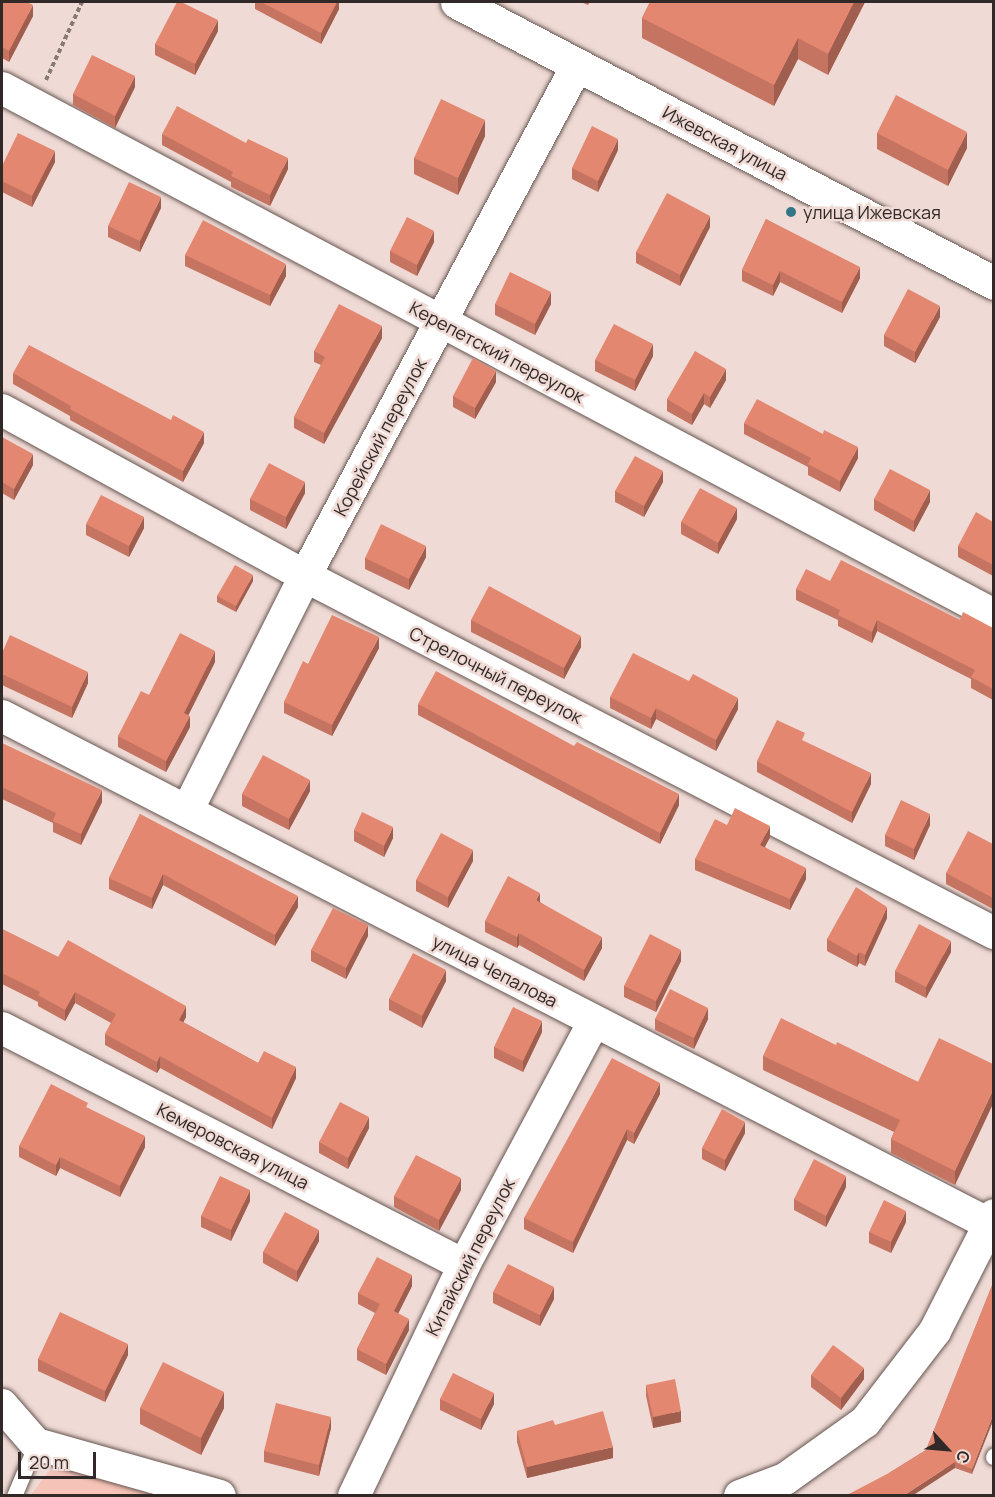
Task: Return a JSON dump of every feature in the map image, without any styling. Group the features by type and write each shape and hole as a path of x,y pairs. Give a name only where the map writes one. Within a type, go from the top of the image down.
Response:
{"main road":[{"name":"Ижевская улица","path":"457,2 993,283"}],"street":[{"name":"Корейский переулок","path":"187,811 305,576 442,323 577,66"},
{"name":"Керепетский переулок","path":"2,88 993,615"},
{"name":"Стрелочный переулок","path":"2,410 305,576 993,933"},
{"name":"улица Чепалова","path":"2,716 594,1022 991,1219"},
{"name":"Китайский переулок","path":"354,1496 464,1265 594,1022"},
{"name":"Кемеровская улица","path":"2,1028 464,1265"},
{"path":"740,1496 786,1479 865,1422 935,1331 991,1219"},
{"path":"2,1405 36,1444 220,1496"}],"lane":[{"path":"14,1496 36,1444"}],"path":[{"path":"35,105 82,2"}],"shaded area":[{"path":"76,1468 171,1496 30,1496 49,1471"}],"building":[{"path":"2,2 27,2 33,5 9,51 2,47"},
{"path":"177,2 218,20 195,64 155,44"},
{"path":"261,2 337,2 321,33"},
{"path":"650,2 854,2 828,54 798,38 774,85 642,18"},
{"path":"92,55 135,76 115,116 73,94"},
{"path":"896,95 967,132 948,170 877,133"},
{"path":"441,99 485,120 458,178 414,158"},
{"path":"177,106 246,143 248,139 288,158 270,195 231,176 233,172 162,134"},
{"path":"592,126 618,139 598,181 572,168"},
{"path":"18,133 55,151 32,196 2,181 2,166"},
{"path":"129,182 161,197 140,241 108,226"},
{"path":"667,193 710,216 680,275 636,252"},
{"path":"407,217 434,231 417,265 390,251"},
{"path":"766,219 860,267 842,302 780,271 773,285 742,270"},
{"path":"203,220 286,264 270,295 185,255"},
{"path":"510,272 551,292 535,324 495,304"},
{"path":"908,289 940,306 915,352 884,335"},
{"path":"339,304 382,326 324,433 294,417 325,357 314,351"},
{"path":"614,324 653,344 635,380 595,360"},
{"path":"29,345 171,420 173,415 204,432 183,471 70,409 71,406 13,373"},
{"path":"695,351 726,369 710,397 704,393 692,414 667,399"},
{"path":"473,358 496,371 475,408 453,396"},
{"path":"757,399 823,434 824,430 858,447 840,481 808,464 811,458 744,423"},
{"path":"2,437 33,454 14,489 2,482"},
{"path":"635,456 663,471 644,506 615,491"},
{"path":"269,463 305,482 286,517 250,499"},
{"path":"890,469 930,490 914,521 874,499"},
{"path":"700,488 737,508 718,543 681,522"},
{"path":"101,495 144,517 129,546 86,524"},
{"path":"976,512 993,522 993,565 958,546"},
{"path":"381,524 426,546 409,579 365,558"},
{"path":"841,560 960,620 963,612 993,628 993,689 971,677 975,670 877,620 872,632 838,615 840,610 796,589 806,569 830,581"},
{"path":"235,565 253,575 236,606 217,596"},
{"path":"489,586 581,636 564,668 471,620"},
{"path":"332,615 379,637 332,725 284,702 303,661 308,664"},
{"path":"180,633 215,651 184,713 190,716 166,761 118,736 141,691 149,695"},
{"path":"10,635 88,672 72,707 2,674 2,653"},
{"path":"633,653 689,681 693,674 738,698 716,740 656,708 651,718 610,697"},
{"path":"436,671 574,746 577,742 679,794 660,833 418,704"},
{"path":"777,720 805,733 802,740 871,773 852,812 757,761"},
{"path":"2,743 102,790 81,834 53,821 56,813 2,787"},
{"path":"263,755 310,780 289,819 242,794"},
{"path":"901,800 930,814 914,849 885,835"},
{"path":"735,808 770,826 760,845 806,868 790,899 695,859 715,819 727,825"},
{"path":"362,812 393,827 384,846 354,830"},
{"path":"140,814 298,896 275,935 163,874 152,898 109,878"},
{"path":"968,831 993,844 993,898 946,873"},
{"path":"441,833 473,850 448,897 416,880"},
{"path":"508,876 540,893 536,900 602,937 584,970 519,933 517,937 485,921"},
{"path":"856,887 887,907 865,955 859,952 857,956 827,939"},
{"path":"333,908 368,925 346,968 311,950"},
{"path":"919,924 951,941 926,987 895,971"},
{"path":"2,929 58,957 68,940 186,1006 179,1020 258,1063 264,1051 296,1067 272,1118 160,1056 157,1062 105,1034 116,1014 75,992 65,1010 38,995 40,992 2,973"},
{"path":"650,934 681,950 656,1001 624,986"},
{"path":"413,953 446,970 422,1016 389,999"},
{"path":"670,989 708,1008 694,1038 655,1019"},
{"path":"513,1007 542,1021 523,1061 494,1047"},
{"path":"781,1018 836,1045 837,1042 918,1082 939,1038 993,1064 993,1090 955,1171 891,1139 900,1120 763,1056"},
{"path":"612,1058 660,1083 634,1133 627,1129 573,1242 524,1218"},
{"path":"51,1084 88,1103 86,1107 145,1136 120,1186 60,1157 56,1165 19,1146"},
{"path":"340,1102 369,1117 348,1158 319,1142"},
{"path":"722,1109 745,1122 725,1160 702,1148"},
{"path":"416,1155 461,1178 439,1220 394,1196"},
{"path":"814,1159 846,1176 826,1216 794,1199"},
{"path":"220,1176 250,1190 231,1230 201,1216"},
{"path":"884,1200 906,1211 891,1242 869,1232"},
{"path":"285,1212 319,1230 297,1271 263,1252"},
{"path":"377,1257 412,1275 394,1311 409,1319 386,1364 357,1349 380,1304 358,1293"},
{"path":"508,1264 554,1287 540,1315 493,1292"},
{"path":"993,1283 993,1415 972,1469 955,1462 903,1496 845,1496 926,1450"},
{"path":"60,1312 128,1344 105,1391 38,1359"},
{"path":"833,1345 864,1368 841,1398 811,1375"},
{"path":"163,1362 224,1392 201,1438 140,1408"},
{"path":"453,1373 494,1393 481,1419 440,1399"},
{"path":"675,1379 681,1411 653,1417 646,1385"},
{"path":"276,1403 331,1417 319,1465 264,1451"},
{"path":"603,1411 613,1447 527,1467 517,1431 553,1420 555,1425"}],"place":[{"name":"улица Ижевская","path":"791,212"}]}
